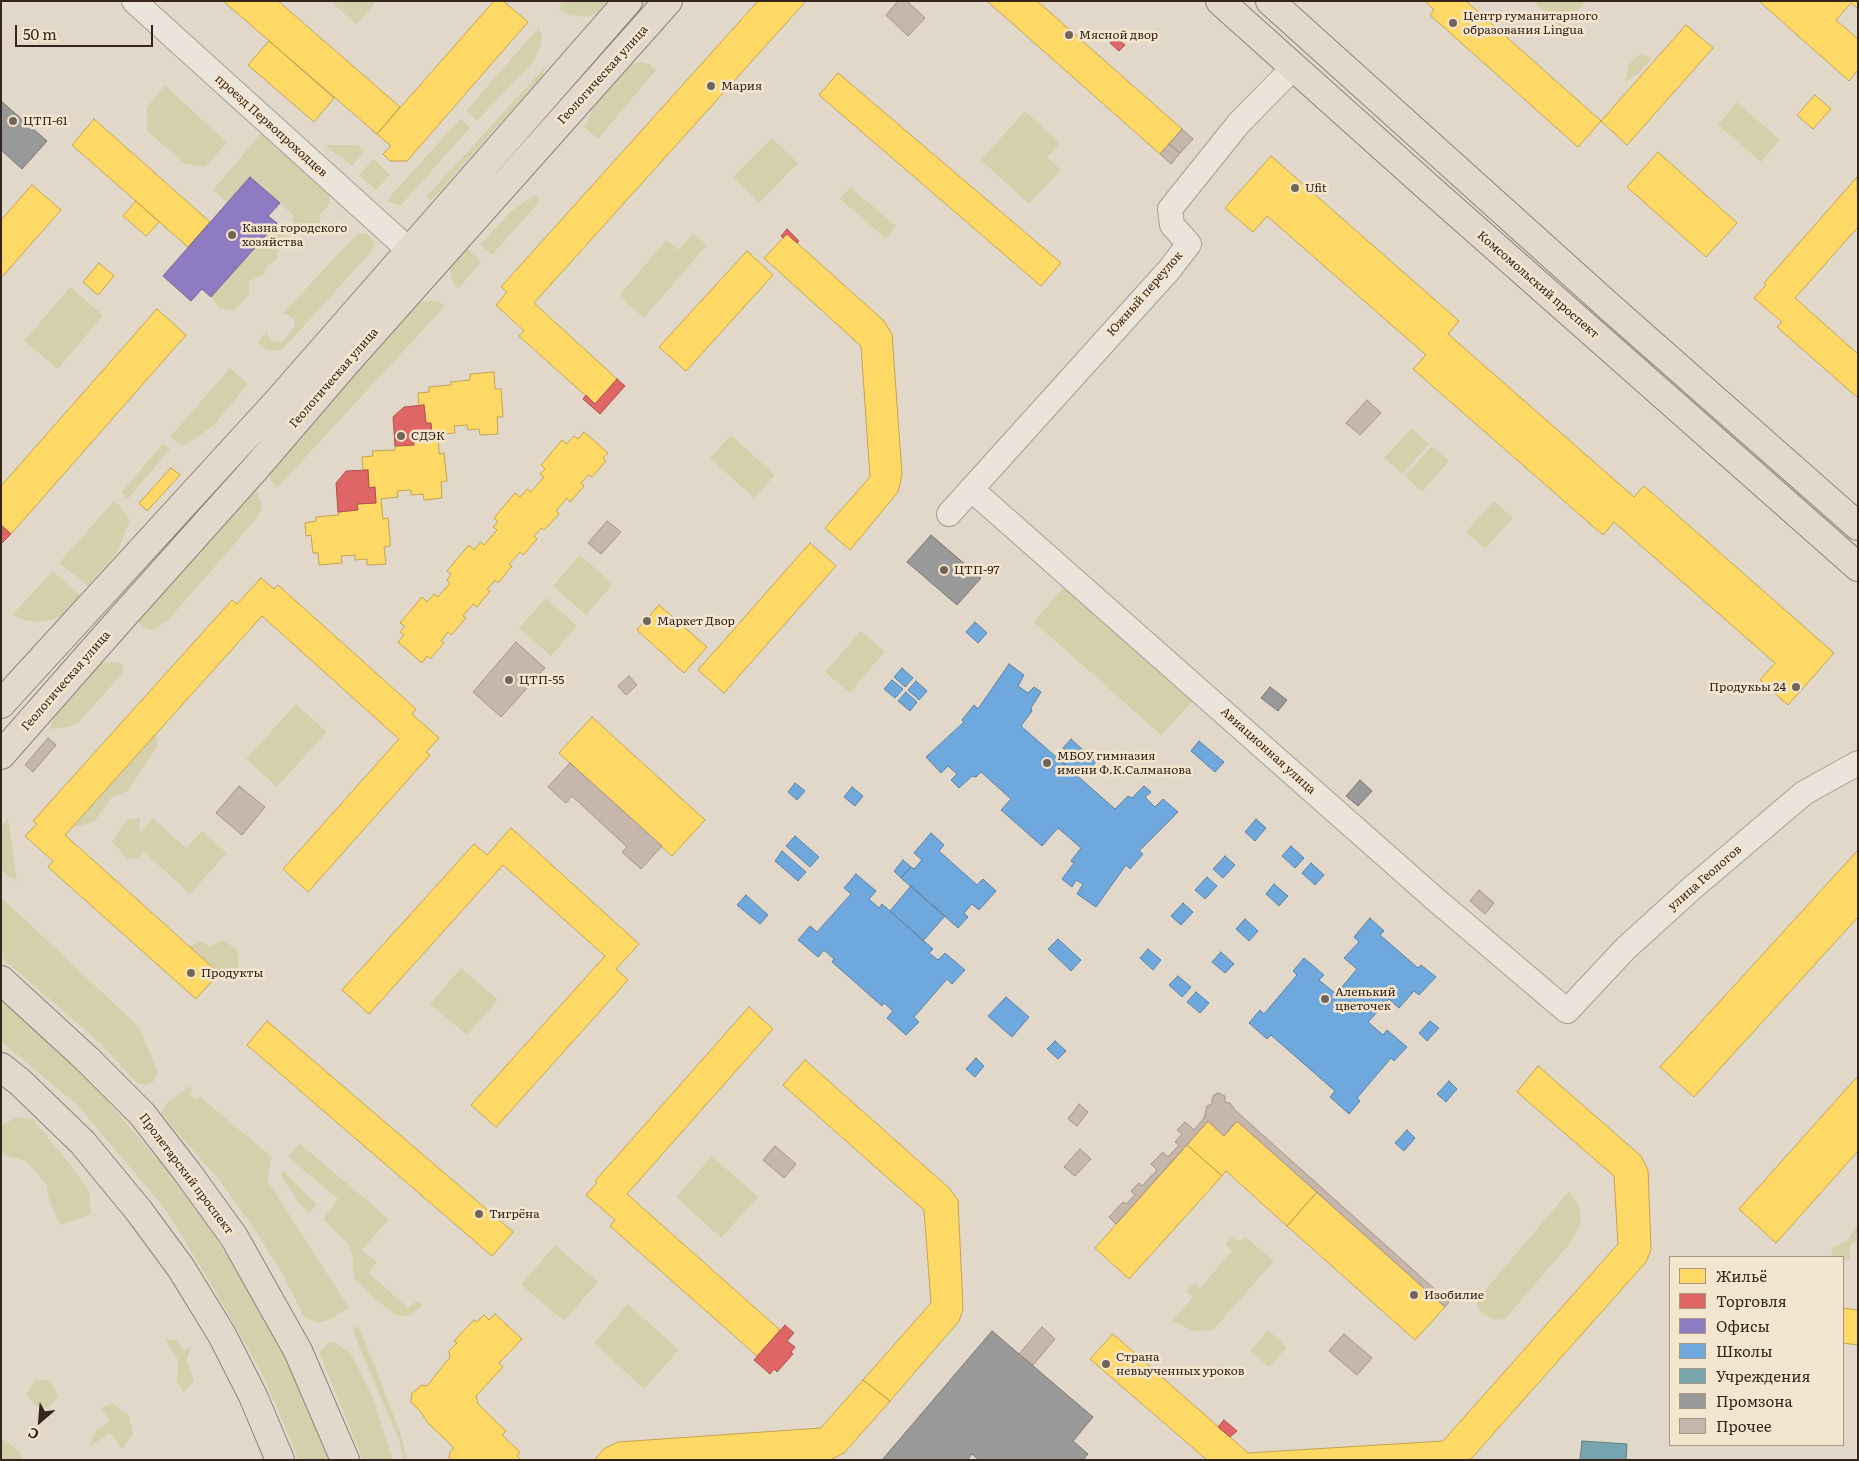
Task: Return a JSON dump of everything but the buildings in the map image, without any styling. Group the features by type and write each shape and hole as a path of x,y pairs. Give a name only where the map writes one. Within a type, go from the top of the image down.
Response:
{"main road":[{"path":"1,704 278,401 628,1"},
{"name":"Геологическая улица","path":"1,755 668,1"},
{"name":"Комсомольский проспект","path":"1220,1 1858,567"},
{"path":"1270,1 1612,309 1858,526"},
{"path":"1395,158 1418,133"},
{"path":"1798,515 1819,492"},
{"name":"Пролетарский проспект","path":"1,980 87,1059 142,1114 193,1179 234,1237 298,1351 345,1460"},
{"path":"1,1067 21,1083 83,1143 139,1210 181,1268 222,1334 253,1396 280,1460"}],"street":[{"name":"проезд Первопроходцев","path":"134,1 409,250"},
{"name":"Южный переулок","path":"949,514 1169,270 1188,244 1172,225 1170,209 1239,123 1294,67"},
{"name":"Авиационная улица","path":"971,489 1435,900 1567,1011"},
{"name":"улица Геологов","path":"1567,1011 1626,948 1691,889 1804,793 1858,763"}],"shaded area":[{"path":"331,1 377,1 356,25"},
{"path":"563,1 608,1 599,12 588,17 568,15 558,8"},
{"path":"641,1 649,1 457,218 453,215"},
{"path":"1533,1 1587,1 1562,29"},
{"path":"539,27 542,36 540,48 533,62 477,121 466,111"},
{"path":"1641,53 1652,59 1638,74 1626,81 1628,65"},
{"path":"640,62 649,64 656,70 598,139 584,127 598,99 624,68"},
{"path":"545,67 544,74 431,201 426,197"},
{"path":"165,85 227,143 205,167 185,164 147,131 147,107"},
{"path":"1737,102 1780,140 1761,162 1718,125"},
{"path":"1025,111 1060,143 1047,157 1061,170 1029,204 981,160"},
{"path":"461,118 470,128 401,205 386,201"},
{"path":"263,131 329,190 330,204 320,214 320,222 306,233 293,224 293,215 251,177 228,203 213,190"},
{"path":"772,138 798,163 759,203 733,177"},
{"path":"325,145 358,145 365,151 352,166"},
{"path":"374,159 390,175 376,190 359,175"},
{"path":"850,187 896,226 886,239 840,199"},
{"path":"535,195 540,201 492,255 480,245 510,212"},
{"path":"277,223 289,232 278,249 277,260 267,265 264,275 249,281 249,294 234,311 219,308 211,297"},
{"path":"358,233 367,234 375,243 371,252 282,350 269,350 261,347 258,342 267,330 269,338 275,342 282,342 294,327 295,320 287,314 281,315"},
{"path":"693,233 707,245 644,318 619,296 666,240 678,250"},
{"path":"465,246 481,262 458,289 452,281 450,270"},
{"path":"70,287 103,315 58,369 24,341"},
{"path":"440,302 445,306 277,488 271,481 268,471 417,303"},
{"path":"230,368 248,384 213,426 182,447 170,437"},
{"path":"1412,428 1429,444 1402,474 1384,458"},
{"path":"731,435 775,475 754,498 710,458"},
{"path":"163,443 170,449 128,499 121,493"},
{"path":"1432,446 1449,461 1422,492 1405,476"},
{"path":"256,488 262,506 259,515 219,562 168,620 154,630 147,629 139,623 138,615"},
{"path":"1494,501 1513,518 1485,549 1466,532"},
{"path":"113,502 119,505 130,520 117,552 88,586 59,563"},
{"path":"580,555 613,584 586,615 553,586"},
{"path":"53,571 80,595 63,615 51,620 36,622 12,615"},
{"path":"1066,584 1194,700 1161,735 1034,622"},
{"path":"546,598 577,626 551,656 519,628"},
{"path":"861,631 885,651 850,693 825,672"},
{"path":"117,662 123,666 123,673 78,723 68,727 49,729 58,707 93,668 101,663"},
{"path":"296,704 327,732 277,787 246,759"},
{"path":"156,734 157,747 128,791 112,797 94,822 72,828"},
{"path":"8,818 17,882 1,870 1,826"},
{"path":"140,818 140,833 153,818 186,848 202,831 227,853 190,894 143,851 139,857 127,859 112,841 127,820"},
{"path":"1,897 139,1027 158,1073 153,1082 145,1085 136,1082 99,1042 1,957"},
{"path":"222,940 237,949 239,967 231,975 219,973 189,946 203,941 209,947"},
{"path":"461,968 498,1000 467,1035 430,1004"},
{"path":"1,1000 97,1089 163,1166 206,1224 239,1274 286,1358 317,1424 330,1460 299,1460 262,1373 166,1210 78,1106 1,1041"},
{"path":"189,1086 192,1091 190,1095 195,1099 199,1096 272,1157 267,1180 349,1308 331,1319 318,1323 304,1317 284,1277 254,1228 216,1176 161,1112 167,1103"},
{"path":"18,1117 33,1119 71,1166 89,1191 91,1214 61,1225 50,1203 46,1184 26,1161 4,1155 1,1150 1,1125"},
{"path":"299,1143 389,1219 362,1250 377,1262 369,1273 408,1308 417,1301 423,1305 409,1316 396,1315 355,1280 353,1257 349,1245 323,1219 338,1199 288,1157"},
{"path":"712,1156 758,1197 721,1238 676,1197"},
{"path":"283,1170 317,1205 309,1213 298,1202 281,1176"},
{"path":"1569,1191 1579,1205 1581,1223 1572,1241 1505,1319 1494,1320 1485,1315 1477,1308 1477,1300"},
{"path":"1858,1225 1858,1240 1850,1245 1850,1259 1844,1261 1844,1256 1831,1255 1833,1247 1846,1242"},
{"path":"1233,1236 1240,1242 1245,1237 1274,1261 1213,1330 1194,1331 1172,1321 1193,1297 1186,1291 1194,1283 1200,1288 1232,1251 1225,1244"},
{"path":"555,1245 598,1282 564,1321 521,1285"},
{"path":"628,1304 679,1350 644,1389 594,1343"},
{"path":"353,1326 360,1329 401,1435 407,1460 404,1460 399,1440 354,1334"},
{"path":"1268,1330 1287,1347 1269,1367 1250,1351"},
{"path":"165,1339 178,1340 183,1351 191,1346 187,1360 194,1381 184,1392 177,1382 178,1360"},
{"path":"329,1342 334,1342 351,1354 372,1396 393,1460 363,1460 319,1352"},
{"path":"36,1380 51,1380 58,1396 48,1408 35,1405 26,1394"},
{"path":"112,1403 129,1416 133,1434 122,1449 110,1433 89,1447 96,1431 110,1421 101,1408"},
{"path":"1,1437 20,1452 22,1460 1,1460"}],"place":[{"name":"Центр гуманитарного образования Lingua","path":"1453,23"},
{"name":"Мясной двор","path":"1069,35"},
{"name":"Мария","path":"711,86"},
{"name":"ЦТП-61","path":"13,121"},
{"name":"Ufit","path":"1295,188"},
{"name":"Казна городского хозяйства","path":"232,235"},
{"name":"СДЭК","path":"401,436"},
{"name":"ЦТП-97","path":"944,570"},
{"name":"Маркет Двор","path":"647,621"},
{"name":"ЦТП-55","path":"509,680"},
{"name":"Продукьы 24","path":"1796,687"},
{"name":"МБОУ гимназия имени Ф.К.Салманова","path":"1047,763"},
{"name":"Продукты","path":"191,973"},
{"name":"Аленький цветочек","path":"1325,999"},
{"name":"Тигрёна","path":"479,1214"},
{"name":"Изобилие","path":"1414,1295"},
{"name":"Страна невыученных уроков","path":"1106,1364"}]}
